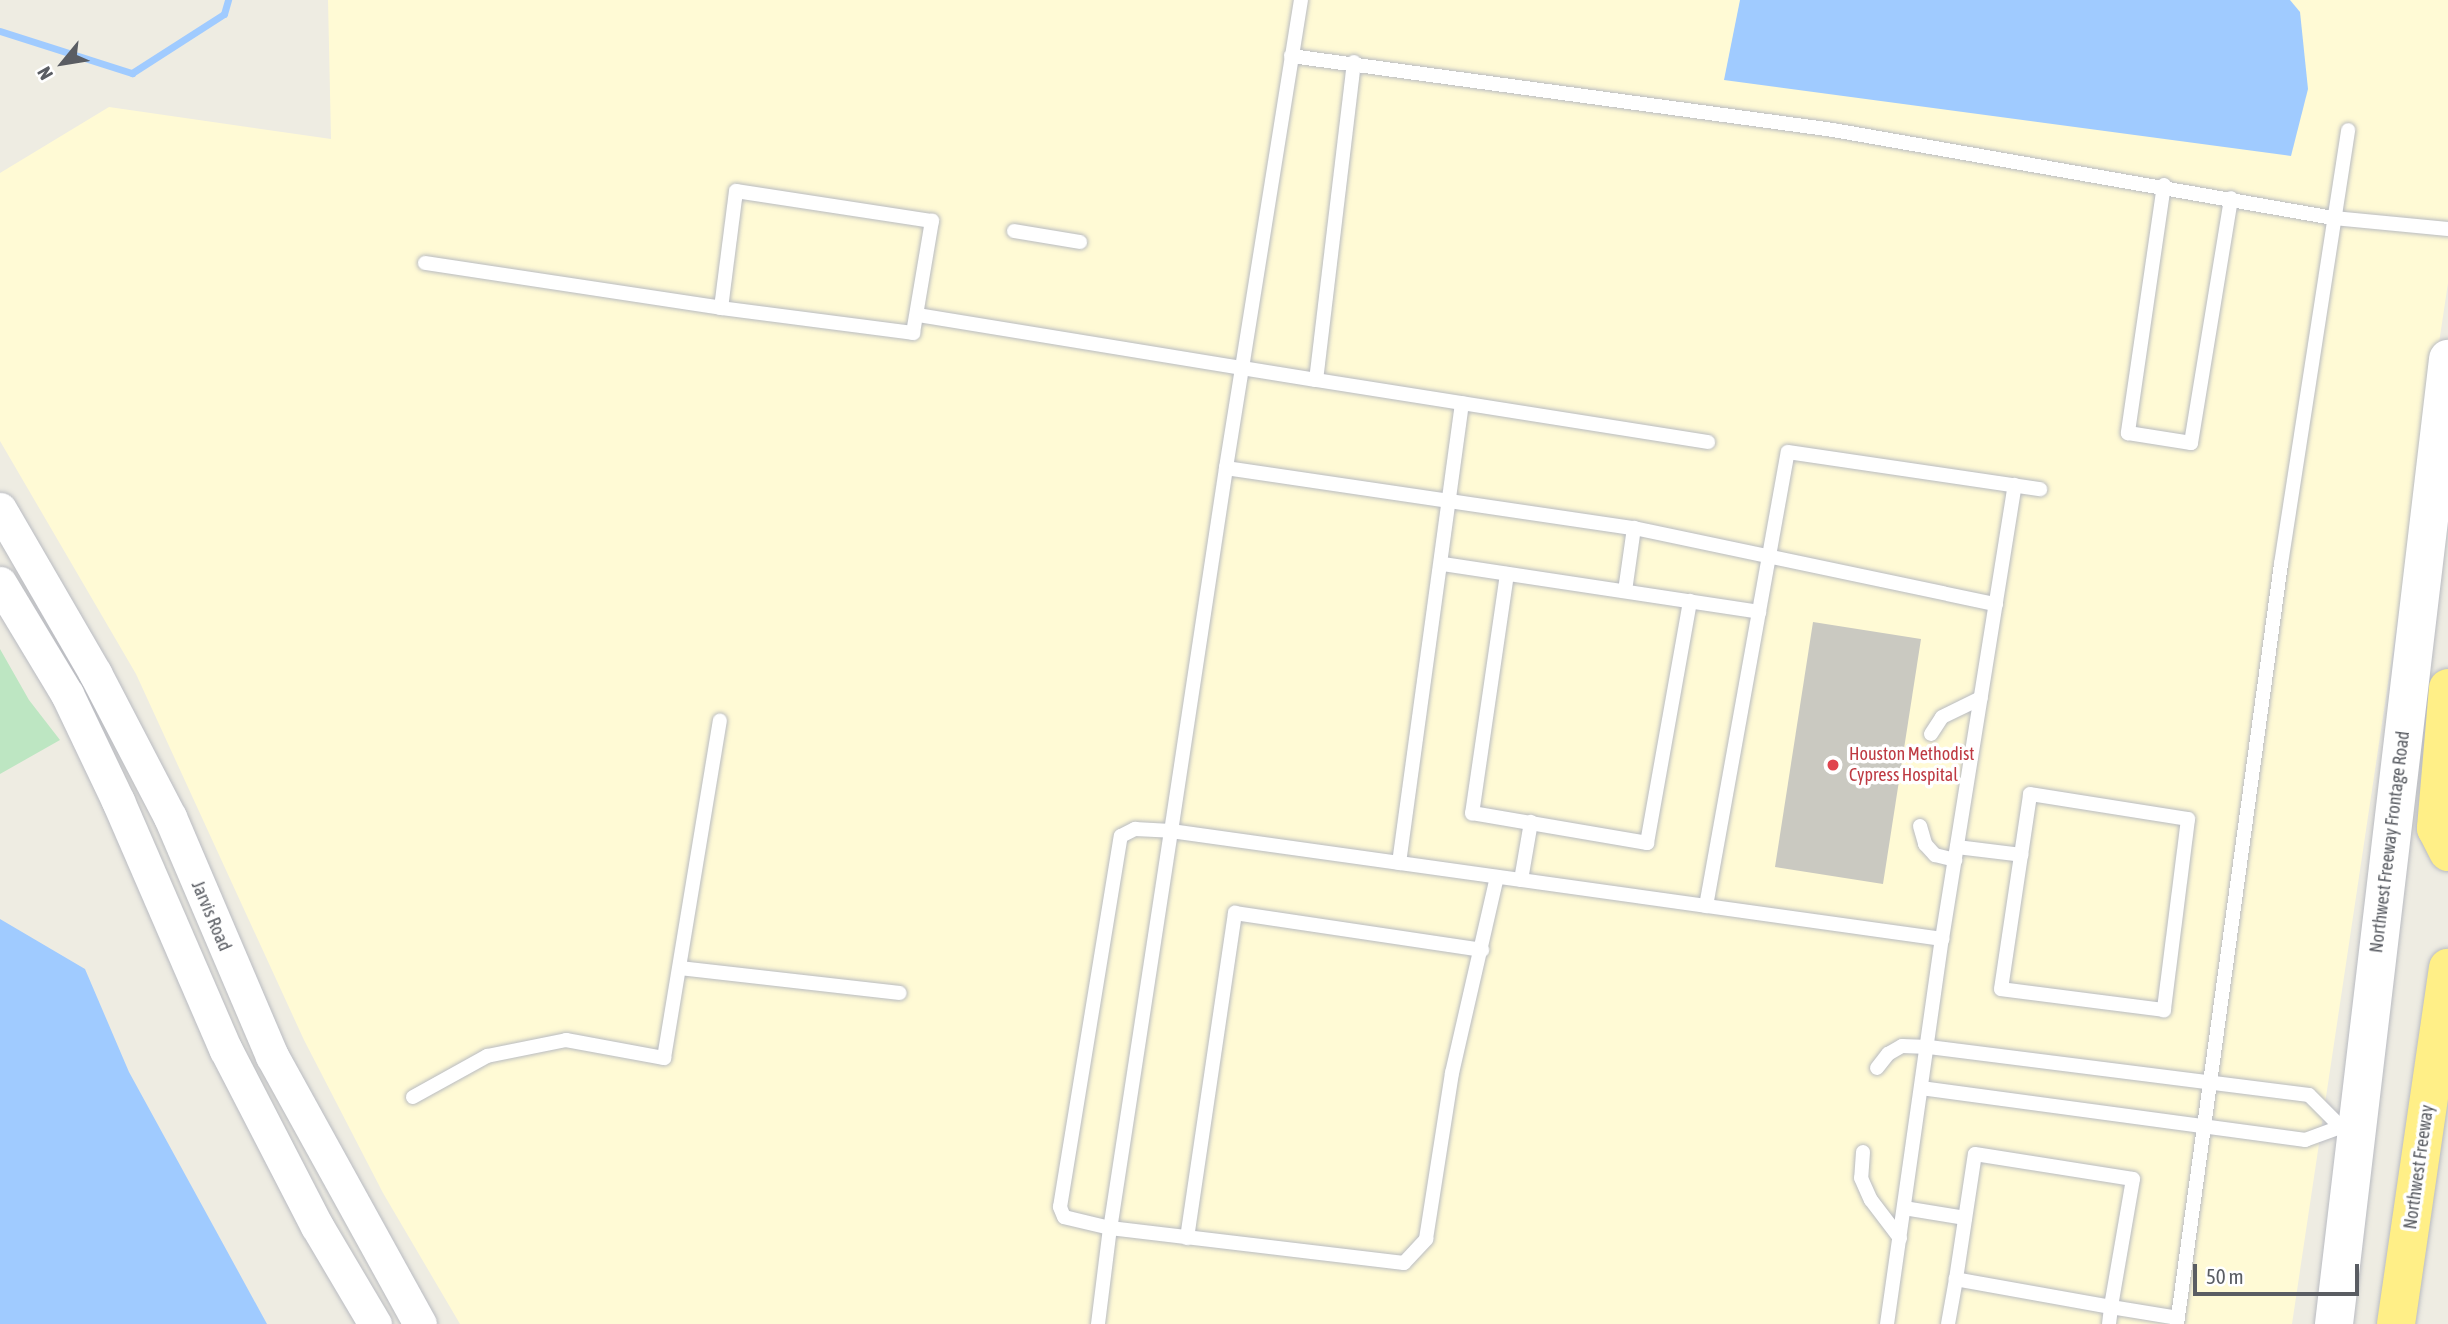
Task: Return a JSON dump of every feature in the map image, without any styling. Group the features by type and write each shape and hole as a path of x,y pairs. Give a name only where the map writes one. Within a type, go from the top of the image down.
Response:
{"highway":[{"path":"2448,688 2436,828 2448,852"},
{"name":"Northwest Freeway","path":"2396,1324 2448,968"}],"main road":[{"name":"Northwest Freeway Frontage Road","path":"2334,1324 2348,1125 2448,359"}],"street":[{"name":"Jarvis Road","path":"0,509 95,673 170,817 272,1056 420,1324"},
{"path":"0,583 64,690 118,801 226,1050 317,1226 375,1324"},
{"path":"64,690 95,673"}],"lane":[{"path":"1098,1324 1110,1228 1226,468 1301,0"},
{"path":"1291,57 1354,62 1833,130 2164,185 2333,218 2448,229"},
{"path":"1316,380 1354,62"},
{"path":"1956,1279 2177,1321 2333,218 2348,130"},
{"path":"2164,185 2128,433 2190,443 2231,198"},
{"path":"425,263 721,308 913,333 932,221 736,191 721,308"},
{"path":"1014,231 1080,242"},
{"path":"918,315 1708,442"},
{"path":"1399,863 1452,501 1462,403"},
{"path":"1706,906 1788,452 2040,489"},
{"path":"1226,468 1634,528 1996,604"},
{"path":"1888,1324 1942,939 2015,485"},
{"path":"1625,592 1634,528"},
{"path":"1443,564 1759,612"},
{"path":"1507,574 1472,813 1647,843 1689,601"},
{"path":"1931,734 1942,717 1981,698"},
{"path":"413,1097 487,1056 566,1040 664,1058 720,721"},
{"path":"2030,794 2188,819 2164,1010 2001,989 2022,855 2030,794"},
{"path":"1521,880 1531,822"},
{"path":"1920,826 1925,844 1935,855 2022,855"},
{"path":"1497,877 1452,1073 1426,1239 1404,1263 1110,1228 1064,1217 1060,1207 1121,836 1135,829 1171,831 1942,939"},
{"path":"1187,1238 1235,913 1482,950"},
{"path":"680,968 900,993"},
{"path":"1878,1068 1888,1054 1902,1046 1929,1046 2309,1095 2348,1125"},
{"path":"1921,1088 2204,1129 2305,1140 2348,1125"},
{"path":"1863,1152 1861,1178 1900,1238"},
{"path":"1948,1324 1975,1154 2133,1179 2109,1324"},
{"path":"1904,1208 1965,1218"}],"shaded area":[{"path":"328,0 2448,0 2448,283 2292,1324 460,1324 383,1193 304,1040 136,674 0,441 0,173 109,107 331,139"}],"green space":[{"path":"0,649 29,700 60,740 0,774"}],"water":[{"path":"1740,0 2290,0 2300,12 2308,89 2291,156 1724,80"},
{"path":"0,919 85,969 129,1072 267,1324 0,1324"}],"building":[{"path":"1813,622 1921,639 1883,884 1775,867"}],"waterway":[{"path":"0,31 132,73 224,14 228,0"}],"place":[{"name":"Houston Methodist Cypress Hospital","path":"1833,765"}]}
